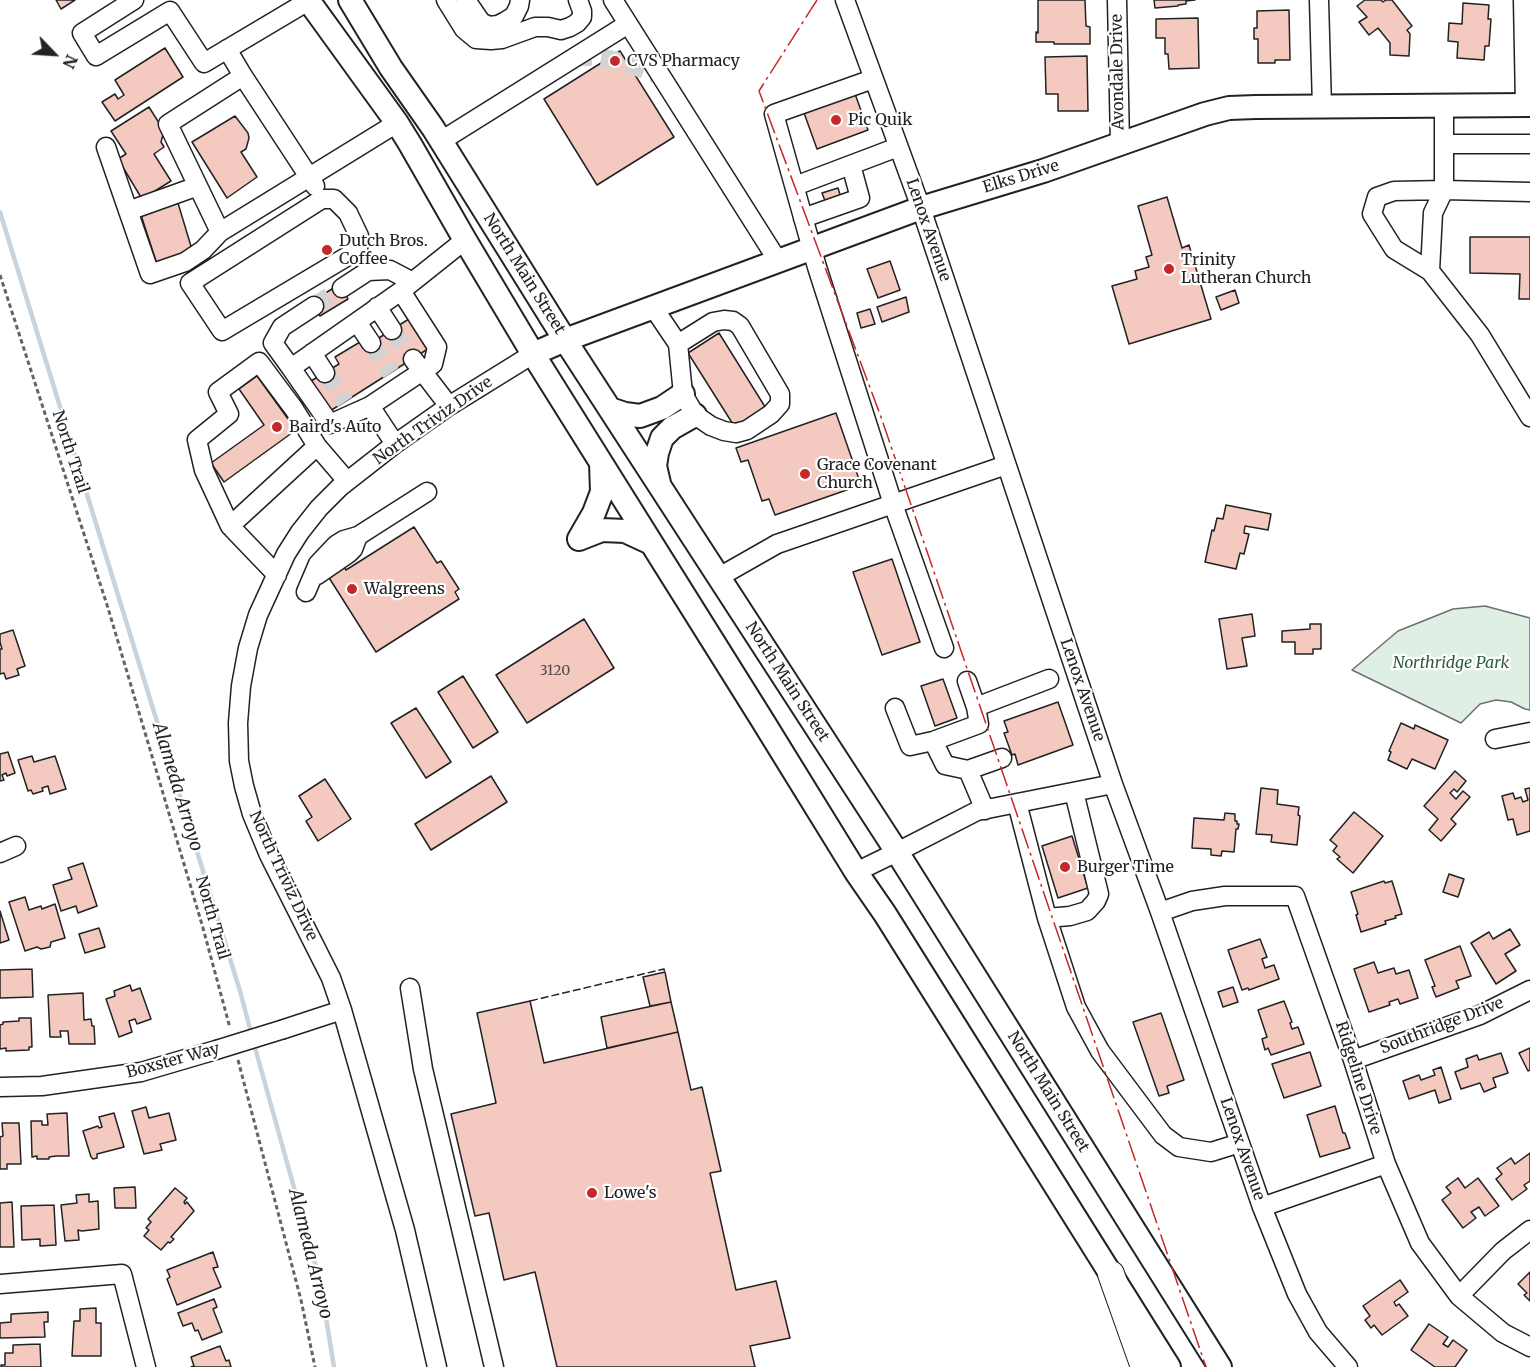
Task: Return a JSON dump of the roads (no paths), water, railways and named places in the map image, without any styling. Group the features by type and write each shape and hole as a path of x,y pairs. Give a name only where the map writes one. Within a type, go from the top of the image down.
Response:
{"highway":[{"path":"1111,1274 1144,1367"}],"main road":[{"name":"North Main Street","path":"309,0 397,123 533,354 761,717 855,872 885,914 1169,1367"},
{"name":"North Main Street","path":"350,0 391,68 437,134 565,340 897,852 1220,1367"},
{"name":"Elks Drive","path":"533,354 921,207 1043,171 1205,114 1229,108 1528,105"},
{"path":"610,409 640,416 662,408 683,394"},
{"path":"660,487 655,466 662,438 672,428 695,415"},
{"path":"601,463 602,492 594,513 579,539 602,530 625,531 651,543"}],"street":[{"path":"134,0 82,33 96,56 167,6 204,63 309,0"},
{"path":"446,0 464,29 476,39 502,39 535,27 561,30 570,27 582,17 580,1"},
{"path":"466,0 481,22 489,26 498,25 514,16 520,0"},
{"path":"613,0 778,261"},
{"name":"Lenox Avenue","path":"845,0 921,207 1113,784 1160,912 1262,1208 1297,1294 1318,1332 1348,1367"},
{"name":"Avondale Drive","path":"1117,0 1120,144"},
{"path":"1319,0 1322,107"},
{"path":"1523,0 1528,105"},
{"path":"437,134 628,24"},
{"path":"227,49 322,199"},
{"path":"220,232 168,124 243,76"},
{"path":"873,79 774,114 811,249 893,504 944,648"},
{"path":"1430,271 1433,213 1444,190 1444,106"},
{"path":"106,147 150,274 185,262 203,250 220,232 397,123"},
{"path":"1444,144 1530,144"},
{"path":"795,186 898,147"},
{"path":"803,218 860,198 851,165"},
{"path":"128,211 198,186"},
{"path":"1530,192 1394,191 1377,197 1372,214 1394,249 1430,271 1480,335 1530,417"},
{"path":"322,199 334,199 348,213 359,236 358,250 222,331 190,283 322,199"},
{"path":"291,368 377,308 465,240"},
{"path":"314,306 282,327 273,343 330,424 348,408 370,405 395,380 418,365 433,364 436,347 406,286 390,270 368,271 342,288"},
{"path":"377,308 392,330"},
{"path":"653,308 678,344 683,394 695,415 711,426 736,433 747,430 780,405 780,394 740,326 733,321 712,322 678,344"},
{"path":"357,322 371,343"},
{"path":"312,353 325,372"},
{"name":"North Triviz Drive","path":"437,1367 405,1230 332,978 265,845 252,814 239,761 238,723 241,686 248,648 258,615 286,554 309,520 329,497 395,444 448,406 533,354"},
{"path":"277,574 230,526 204,470 197,440 229,414 218,392 259,362 294,409 317,446 347,481"},
{"path":"418,365 448,406"},
{"path":"370,405 395,444"},
{"path":"230,526 317,446"},
{"path":"719,577 777,544 1006,465"},
{"path":"309,585 318,564 330,551 344,540 358,536 427,492"},
{"path":"976,707 1048,679"},
{"path":"895,708 910,746 933,741 979,724 967,681"},
{"path":"1495,739 1530,732"},
{"path":"933,741 945,765 968,770 1002,758"},
{"path":"968,770 985,810"},
{"path":"855,872 977,811 1113,784"},
{"path":"1047,918 1070,916 1087,911 1099,894 1074,792"},
{"path":"1017,803 1047,918 1076,1007 1100,1051 1163,1135 1179,1148 1211,1152 1240,1143"},
{"name":"Ridgeline Drive","path":"1160,912 1192,901 1225,896 1295,896 1353,1060 1386,1164 1420,1243 1459,1296 1503,1333 1530,1347"},
{"path":"410,988 423,1069 494,1367"},
{"name":"Southridge Drive","path":"1353,1060 1480,1015 1530,990"},
{"name":"Boxster Way","path":"0,1087 42,1086 141,1072 342,1010"},
{"path":"1262,1208 1386,1164"},
{"path":"1459,1296 1503,1251 1530,1230"},
{"path":"0,1284 122,1274 146,1367"}],"waterway":[{"name":"Alameda Arroyo","path":"0,212 252,1036"},
{"name":"Alameda Arroyo","path":"254,1044 320,1281 334,1367"}],"tunnel":[{"path":"574,57 609,59 661,76"},
{"path":"314,306 342,288"},
{"path":"392,330 413,359"},
{"path":"371,343 391,373"},
{"path":"325,373 345,402"}],"place":[{"name":"CVS Pharmacy","path":"615,61"},
{"name":"Pic Quik","path":"836,120"},
{"name":"Dutch Bros. Coffee","path":"327,250"},
{"name":"Trinity Lutheran Church","path":"1169,269"},
{"name":"Baird's Auto","path":"277,427"},
{"name":"Grace Covenant Church","path":"805,474"},
{"name":"Walgreens","path":"352,589"},
{"name":"Burger Time","path":"1065,867"},
{"name":"Lowe's","path":"592,1193"}],"park label":[{"name":"Northridge Park","path":"1451,663"}]}
